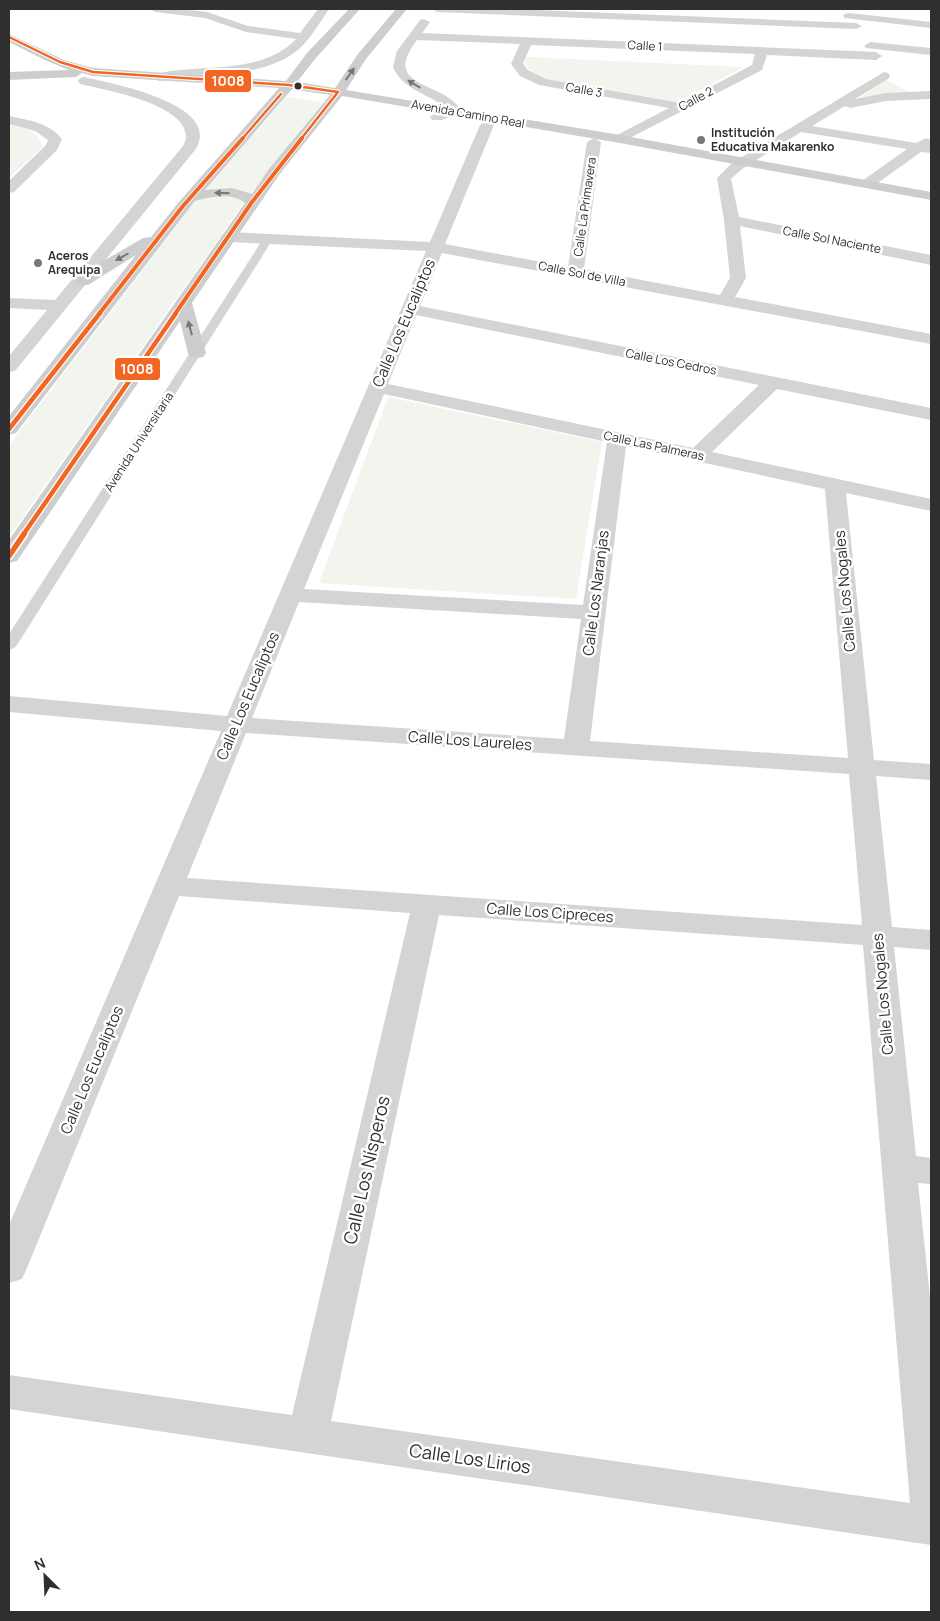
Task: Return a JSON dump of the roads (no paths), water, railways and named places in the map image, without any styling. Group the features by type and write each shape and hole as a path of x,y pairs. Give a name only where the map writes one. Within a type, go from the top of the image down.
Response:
{"main road":[{"path":"9,556 252,202 335,96 380,24 401,11"},
{"path":"9,429 190,198 221,173 311,56 337,28 357,15"},
{"name":"Avenida Camino Real","path":"9,38 88,77 160,77 285,90 451,111 620,139 931,202"},
{"name":"Avenida Camino Real","path":"22,63 49,75 285,90"},
{"path":"9,76 49,75"},
{"name":"Avenida Camino Real","path":"335,96 437,117 868,184 931,196"},
{"path":"253,177 274,172"},
{"path":"190,198 201,195 228,193 241,195 249,198 252,202"},
{"path":"82,281 162,234"},
{"path":"183,302 197,353"}],"street":[{"path":"155,9 207,15 226,21 238,28 285,33 302,37"},
{"path":"160,77 215,71 265,61 294,48 324,9"},
{"path":"437,117 451,111 452,106 413,85 401,75 398,60 435,9 747,16 856,26"},
{"path":"847,12 931,25"},
{"path":"847,12 884,70 893,79 930,95"},
{"name":"Calle 1","path":"414,36 762,51 931,52"},
{"name":"Calle 3","path":"527,41 517,64 524,73 532,77 560,86 682,107"},
{"name":"Calle 2","path":"620,139 758,67 762,51"},
{"path":"9,367 82,281 190,147 193,135 189,124 173,109 88,77"},
{"path":"726,300 738,278 732,220 724,178 741,164 834,107 893,79"},
{"path":"834,107 886,97 930,95"},
{"path":"9,120 49,132 55,139 52,147 9,189"},
{"name":"Calle Los Eucaliptos","path":"9,1268 487,125"},
{"path":"800,128 925,148"},
{"path":"868,184 925,148 931,138"},
{"name":"Calle La Primavera","path":"575,272 594,142"},
{"name":"Calle Sol Naciente","path":"732,220 931,260"},
{"name":"Calle Sol de Villa","path":"229,237 436,246 931,339"},
{"path":"9,303 61,305"},
{"name":"Calle Los Cedros","path":"410,309 931,414"},
{"path":"698,455 773,382"},
{"name":"Calle Las Palmeras","path":"378,387 931,505"},
{"name":"Calle Los Naranjas","path":"576,748 616,438"},
{"name":"Calle Los Nogales","path":"835,485 878,936 916,1170 931,1503"},
{"path":"290,595 593,613"},
{"name":"Calle Los Laureles","path":"9,704 236,725 931,772"},
{"name":"Calle Los Cipreces","path":"169,886 931,940"},
{"name":"Calle Los Nísperos","path":"308,1435 426,904"},
{"name":"Calle Los Lirios","path":"9,1392 931,1526"}],"lane":[{"name":"Avenida Universitaria","path":"9,645 268,239"}],"place":[{"name":"Institución Educativa Makarenko","path":"701,140"},
{"name":"Aceros Arequipa","path":"38,263"}]}
